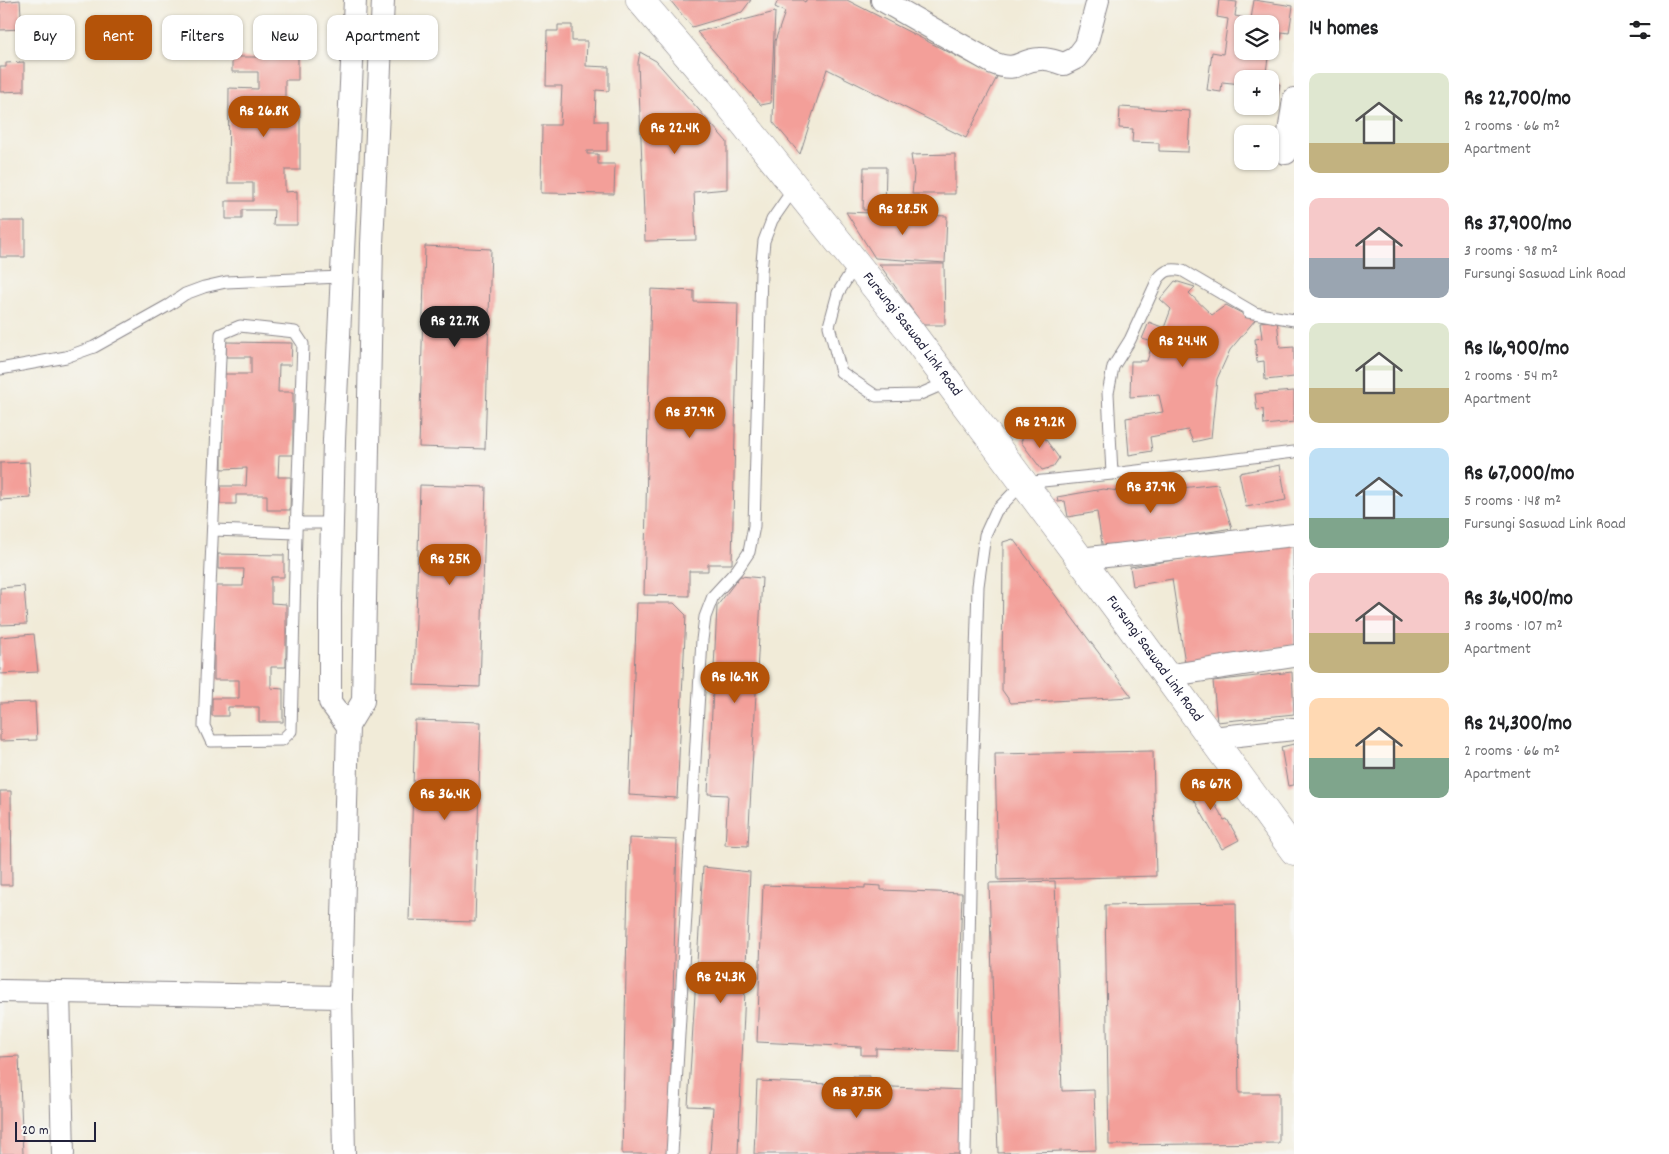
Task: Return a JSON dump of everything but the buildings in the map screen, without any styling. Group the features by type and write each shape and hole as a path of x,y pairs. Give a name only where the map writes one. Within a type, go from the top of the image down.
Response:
{"street":[{"path":"348,726 330,702 332,523 340,277 354,0"},
{"path":"344,1154 341,998 348,726 363,702 372,244 384,0"},
{"name":"Fursungi Saswad Link Road","path":"640,0 718,91 911,332 1294,851"},
{"path":"882,0 993,63 1004,67 1016,67 1030,60 1050,60 1064,64 1076,58 1086,45 1098,0"},
{"path":"1286,153 1294,99"},
{"path":"1080,559 1294,535"},
{"path":"1166,676 1294,656"},
{"path":"1212,738 1294,729"},
{"path":"0,991 341,998"},
{"path":"59,992 63,1154"}],"lane":[{"path":"672,1154 702,640 705,617 713,596 737,570 749,552 754,526 761,272 764,241 772,220 795,187"},
{"path":"856,263 838,293 829,326 841,372 876,396 918,396 948,382"},
{"path":"1112,474 1108,393 1113,367 1130,340 1158,279 1164,271 1175,269 1183,271 1252,312 1248,312 1294,320"},
{"path":"0,369 66,357 94,347 170,305 186,294 204,287 226,282 340,277"},
{"path":"240,326 295,332 303,344 296,528 291,731 282,740 211,741 204,726 221,334 240,326"},
{"path":"965,1154 978,586 986,535 996,511 1024,483 1294,452"},
{"path":"213,530 296,528 332,523"}]}
